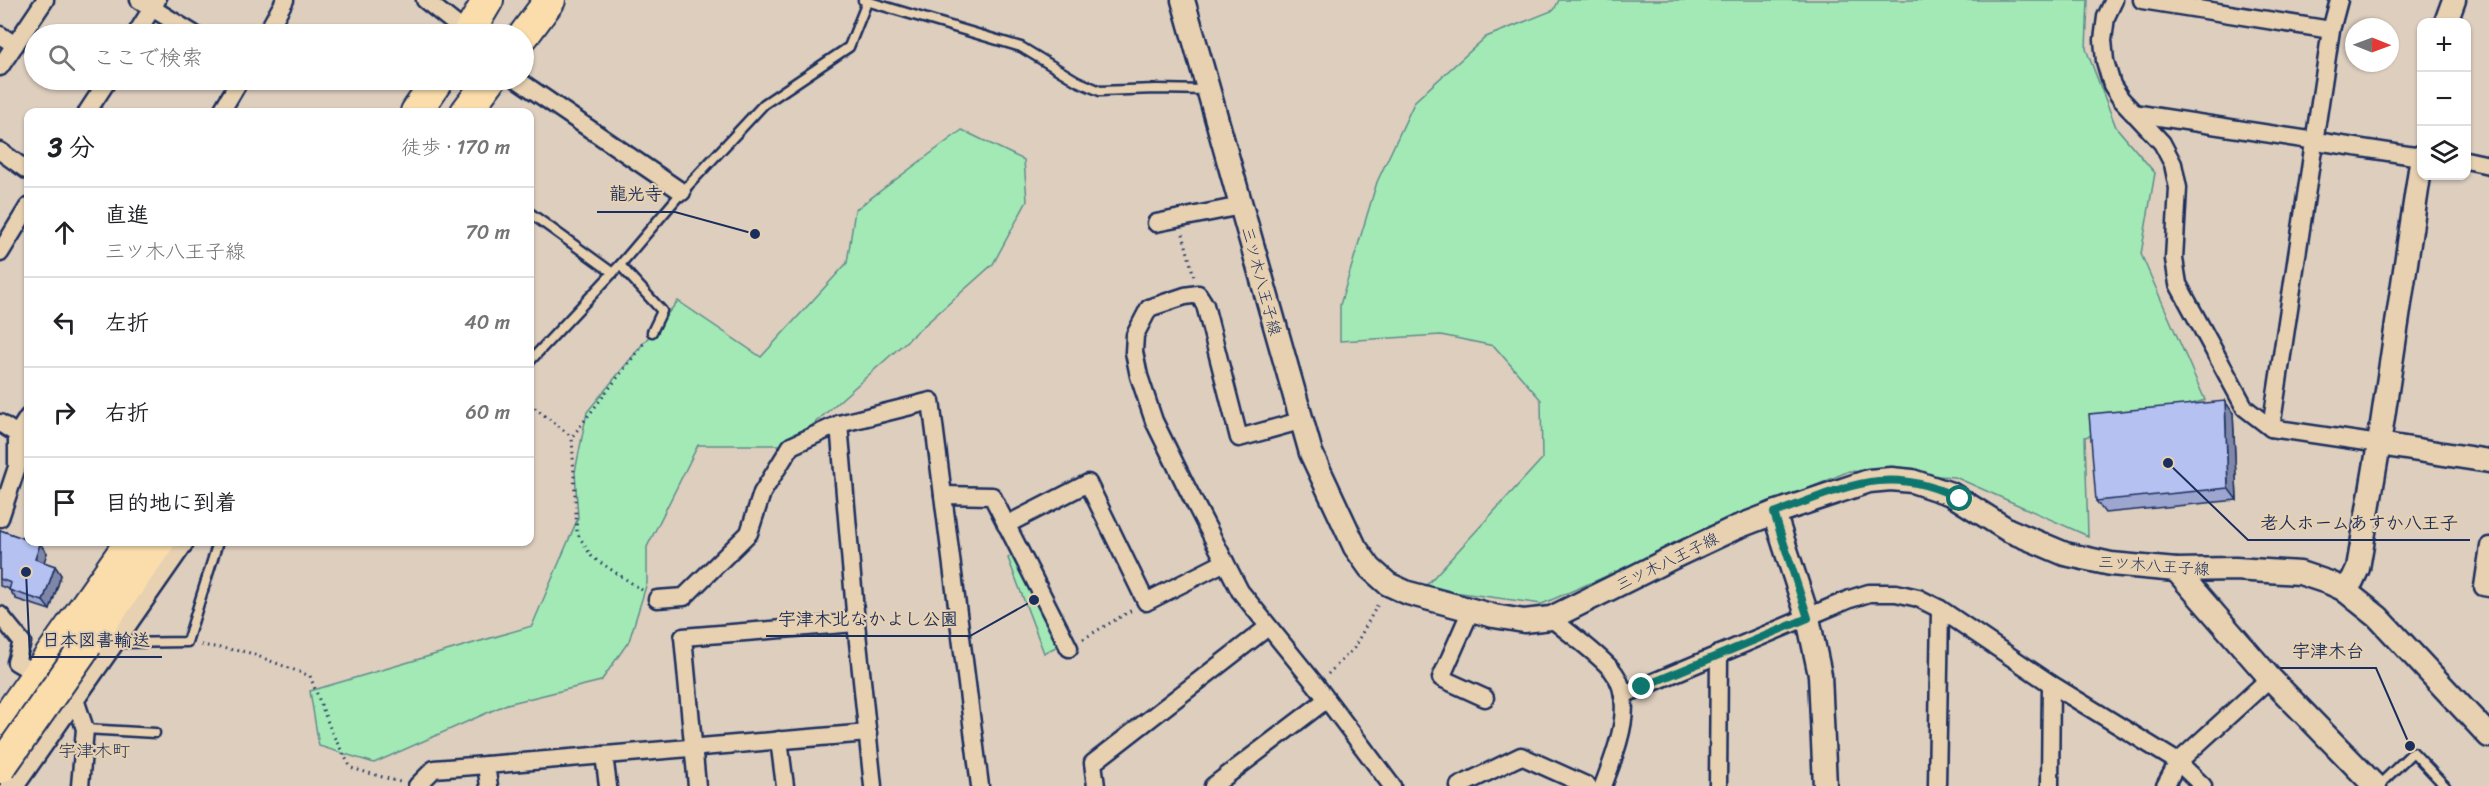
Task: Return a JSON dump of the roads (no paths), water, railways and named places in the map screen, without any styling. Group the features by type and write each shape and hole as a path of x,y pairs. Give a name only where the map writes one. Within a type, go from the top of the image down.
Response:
{"highway":[{"path":"474,24 488,0"},
{"path":"532,24 550,0"},
{"path":"419,108 431,90"},
{"path":"0,727 127,546"},
{"path":"0,768 100,644 157,546"}],"main road":[{"path":"476,24 496,0"},
{"name":"三ツ木八王子線","path":"1183,0 1300,421 1324,483 1355,547 1370,568 1388,584 1408,593 1470,610 1524,621 1551,618 1697,546 1774,513 1869,482 1891,479 1912,481 1951,494 2008,530 2065,554 2111,564 2176,570 2235,569 2300,573 2343,589 2378,617 2489,736"},
{"path":"2447,18 2454,0"},
{"path":"2343,589 2352,581 2358,568 2379,444 2418,180"},
{"path":"2379,444 2489,461"},
{"path":"1774,513 1808,618 1820,675 1825,786"},
{"path":"12,786 75,699 100,644 179,546"},
{"path":"2176,570 2270,678 2377,786"},
{"path":"36,674 75,699"}],"street":[{"path":"29,24 45,0"},
{"path":"272,24 285,0"},
{"path":"425,0 455,24"},
{"path":"2114,0 2106,17 2105,28 2105,61 2112,86 2133,113 2162,143 2173,164 2178,188 2174,259 2178,284 2245,408 2271,428 2379,444"},
{"path":"2142,0 2331,30"},
{"path":"2271,428 2331,30 2339,0"},
{"path":"140,24 149,3 179,24"},
{"path":"0,67 24,32"},
{"path":"0,35 15,45"},
{"path":"90,108 101,90"},
{"path":"223,108 234,90"},
{"path":"533,90 682,192"},
{"path":"2133,113 2417,155"},
{"path":"0,152 24,168"},
{"path":"2471,161 2489,165"},
{"path":"1156,223 1241,206"},
{"path":"0,253 24,214"},
{"path":"1300,421 1239,438 1205,305 1198,294 1149,308 1135,334 1134,352 1144,398 1240,591 1316,685 1392,786"},
{"path":"657,599 684,597 749,533 762,493 791,446 839,423 931,401 980,786"},
{"path":"0,423 17,434"},
{"path":"0,518 17,467 17,434 24,423"},
{"path":"839,423 873,786"},
{"path":"1006,525 1088,483 1146,602 1225,561"},
{"path":"943,495 992,496 1069,648"},
{"path":"2489,546 2483,587 2489,588"},
{"path":"1623,695 1850,599 1883,592 1908,595 1940,609 2051,684 2178,762 2203,786"},
{"path":"1937,786 1940,609"},
{"path":"1470,610 1441,678 1485,698"},
{"path":"0,615 22,642 16,662 36,674"},
{"path":"1551,618 1612,670 1623,695 1623,726 1603,786"},
{"path":"697,786 683,637 856,623"},
{"path":"1096,786 1093,763 1268,627"},
{"path":"1718,786 1719,654"},
{"path":"2165,786 2178,762 2270,678"},
{"path":"2050,786 2051,684"},
{"path":"75,699 85,729 80,786"},
{"path":"1213,786 1326,700"},
{"path":"410,784 434,769 868,733"},
{"path":"779,740 784,786"},
{"path":"604,755 608,786"},
{"path":"1459,786 1521,756 1588,786"},
{"path":"486,765 489,786"}],"lane":[{"path":"534,357 613,273 682,192 764,104 849,47 865,1 893,4 1021,47 1077,81 1100,91 1207,90"},
{"path":"534,216 613,273"},
{"path":"620,265 662,311 652,332"},
{"path":"100,644 187,642 217,546"},
{"path":"85,729 155,733"},
{"path":"2377,786 2413,752 2445,786"}],"place":[{"name":"龍光寺","path":"755,234"},
{"name":"老人ホームあすか八王子","path":"2168,463"},
{"name":"日本図書輸送","path":"26,572"},
{"name":"宇津木北なかよし公園","path":"1034,600"},
{"name":"宇津木台","path":"2410,746"}],"district":[{"name":"宇津木町","path":"94,751"}]}
